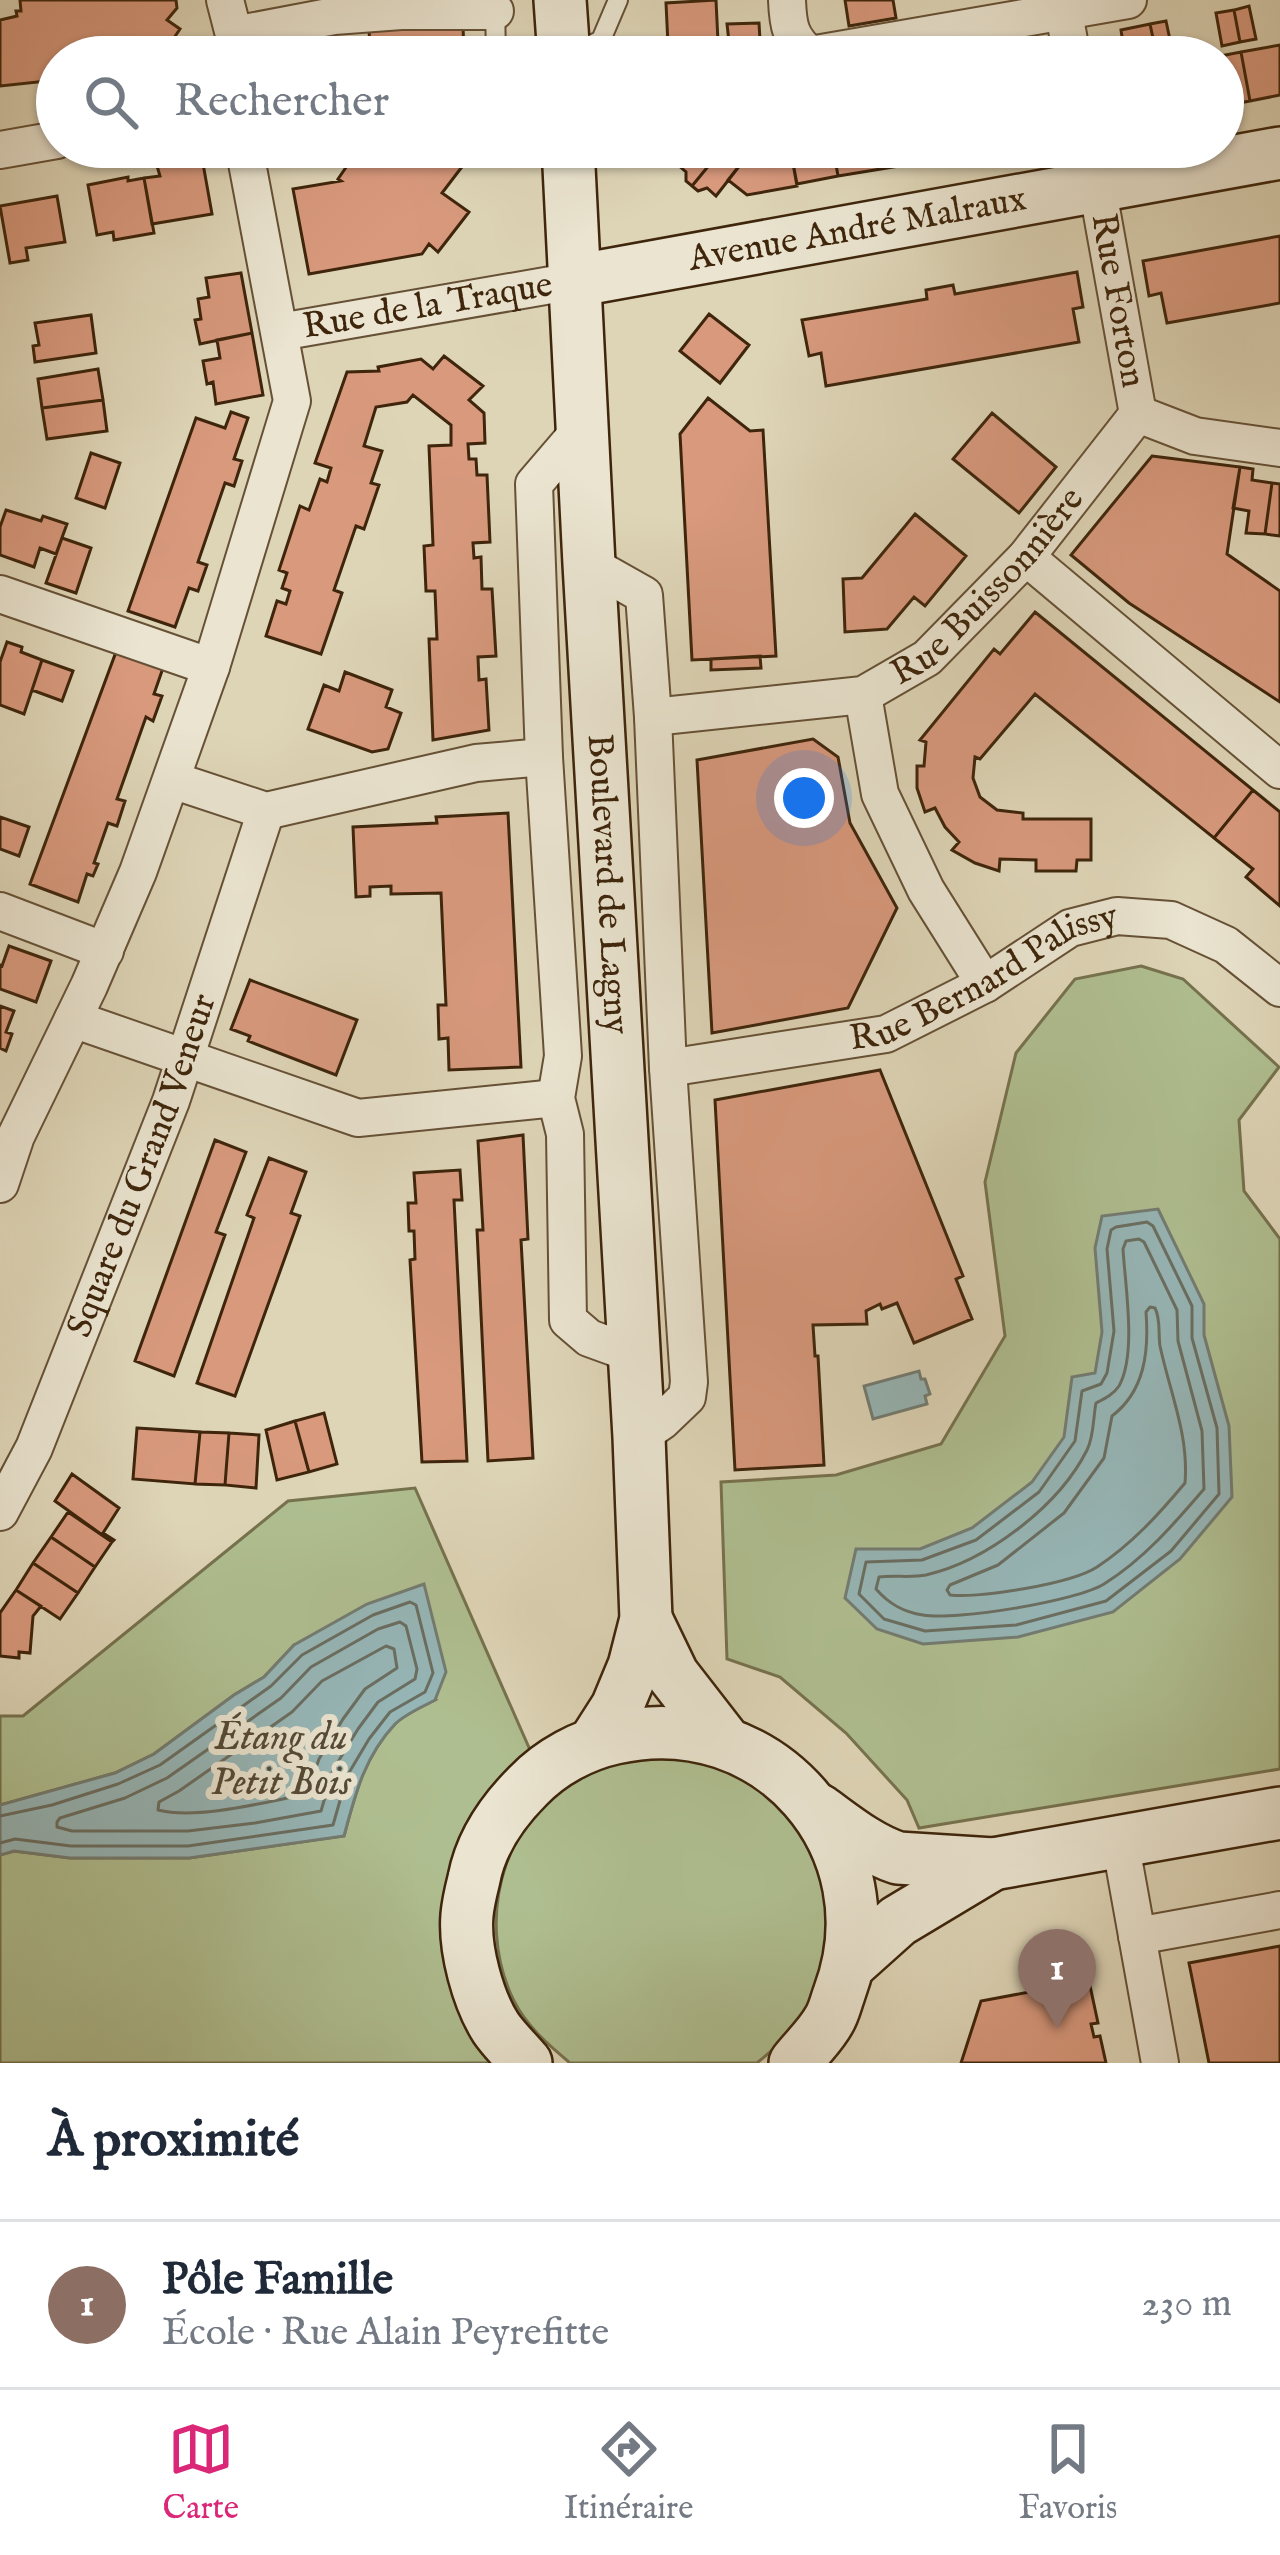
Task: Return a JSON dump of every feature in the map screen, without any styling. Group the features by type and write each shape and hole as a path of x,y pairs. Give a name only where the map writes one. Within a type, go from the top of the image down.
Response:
{"main road":[{"path":"560,0 563,36"},
{"name":"Avenue André Malraux","path":"1244,157 1280,154"},
{"name":"Boulevard de Lagny","path":"569,168 646,1619 617,1708 594,1743"},
{"name":"Avenue André Malraux","path":"574,281 1089,168"},
{"name":"Boulevard de Lagny","path":"646,1619 673,1675 725,1742"},
{"path":"526,2063 495,2027 473,1975 466,1918 477,1862 503,1811 516,1797 543,1770 594,1743 637,1733 682,1732 725,1742 772,1767 856,1837 898,1858 993,1864 1280,1813"},
{"path":"795,2063 830,2020 850,1964 854,1907 840,1852 812,1804"},
{"path":"850,1964 898,1921 993,1864"}],"street":[{"path":"787,0 793,36"},
{"path":"928,36 1128,0"},
{"path":"231,31 334,16 495,5"},
{"path":"1064,13 1068,36"},
{"path":"0,150 36,144"},
{"path":"0,1184 16,1136 105,951 172,780 292,401 248,168"},
{"name":"Rue Forton","path":"1094,168 1138,414"},
{"name":"Rue de la Traque","path":"280,332 574,281"},
{"path":"1138,414 1196,436 1280,448"},
{"name":"Rue Buissonnière","path":"653,717 862,695 927,658 1025,557 1138,414"},
{"path":"582,428 534,484 544,757 563,1056 556,1098 565,1134 568,1320 589,1338 633,1354"},
{"path":"1025,557 1280,770"},
{"path":"589,564 644,595 653,717 688,1382 687,1397 639,1437"},
{"path":"0,594 211,667"},
{"path":"862,695 880,794 926,890 985,984"},
{"path":"172,780 266,811 476,763 544,757"},
{"name":"Square du Grand Veneur","path":"0,1512 34,1448 163,1123 266,811"},
{"path":"0,911 105,951"},
{"name":"Rue Bernard Palissy","path":"668,1068 886,1034 985,984 1070,928 1117,916 1171,920 1226,945 1280,988"},
{"path":"73,1019 358,1118 556,1098"},
{"path":"1120,1841 1160,2063"},
{"path":"1137,1936 1280,1910"}],"lane":[{"path":"603,36 618,0"},
{"path":"495,5 496,36"}],"green space":[{"path":"1141,966 1183,979 1279,1067 1239,1120 1244,1191 1280,1239 1280,1769 919,1828 907,1800 846,1733 780,1677 727,1659 721,1482 836,1475 941,1444 1005,1336 985,1182 1016,1053 1075,979"},
{"path":"415,1488 530,1750 486,1794 457,1856 506,2063 0,2063 0,1855 14,1851 70,1858 189,1858 344,1836 368,1763 384,1737 399,1720 435,1700 294,1645 264,1677 154,1754 115,1773 0,1805 0,1716 23,1716 288,1501"},
{"path":"680,1753 757,1780 813,1839 834,1917 817,1997 795,2031 757,2063 570,2063 525,2019 502,1968 496,1934 506,1866 540,1806 566,1783 607,1763"}],"water":[{"path":"1158,1209 1204,1304 1204,1335 1229,1426 1232,1497 1180,1559 1113,1612 1018,1637 923,1644 877,1629 845,1598 856,1549 920,1549 972,1528 1032,1482 1064,1437 1072,1377 1095,1373 1102,1332 1095,1248 1102,1216"},
{"path":"919,1371 930,1394 925,1396 927,1404 873,1419 864,1386"},
{"name":"Étang du Petit Bois","path":"424,1584 446,1672 435,1700 399,1720 384,1737 368,1763 344,1836 189,1858 70,1858 14,1851 0,1855 0,1805 115,1773 154,1754 264,1677 294,1645 367,1604"}],"building":[{"path":"20,0 176,0 177,8 167,20 180,29 175,36 36,36 36,82 0,86 0,20 21,11"},
{"path":"716,0 718,36 668,36 666,3"},
{"path":"845,0 893,0 896,18 849,26"},
{"path":"1249,6 1256,39 1244,41 1244,36 1239,36 1234,10"},
{"path":"1234,10 1239,36 1220,36 1216,13"},
{"path":"1166,21 1169,36 1153,36 1150,24"},
{"path":"759,23 760,36 728,36 727,24"},
{"path":"1150,24 1153,36 1122,36 1121,30"},
{"path":"463,25 463,36 369,36 369,31"},
{"path":"1280,45 1280,95 1250,101 1244,51"},
{"path":"1244,68 1250,101 1244,102"},
{"path":"158,168 204,168 212,214 152,224 144,178 160,176"},
{"path":"346,168 461,168 442,193 469,212 438,252 429,244 422,254 309,274 293,189 341,181"},
{"path":"682,168 707,168 692,186"},
{"path":"707,168 738,168 716,196 707,188 698,191 692,186"},
{"path":"737,168 794,168 797,186 747,195 728,180"},
{"path":"794,168 837,168 838,176 797,184"},
{"path":"837,168 881,169 838,176"},
{"path":"128,177 128,181 144,178 154,233 114,240 113,232 97,235 88,185"},
{"path":"57,196 65,242 26,248 28,260 10,263 0,206"},
{"path":"1280,236 1280,303 1167,323 1161,293 1149,296 1143,261"},
{"path":"1077,272 1083,307 1073,309 1079,342 826,386 821,353 809,356 802,320 927,299 926,290 953,285 955,294"},
{"path":"241,273 252,333 200,344 195,320 201,319 198,299 209,297 206,278"},
{"path":"709,314 749,345 720,383 680,351"},
{"path":"91,315 96,353 35,362 33,346 39,345 35,323"},
{"path":"252,333 263,395 216,404 203,361 220,358 217,340"},
{"path":"444,356 483,386 469,400 484,413 485,443 468,444 477,475 487,475 490,542 473,543 474,558 481,557 482,589 492,589 496,656 478,657 479,680 486,679 489,730 433,740 429,639 437,639 435,591 426,591 424,546 433,545 429,446 451,445 451,425 413,395 407,402 376,407 364,446 382,451 371,483 379,485 364,529 356,526 334,590 342,593 321,654 266,636 277,601 286,604 290,591 282,588 287,573 279,570 300,506 309,510 320,479 327,482 331,468 315,463 347,372 379,371 378,367 421,359 433,369"},
{"path":"98,369 103,400 42,408 38,379"},
{"path":"708,398 750,431 763,430 776,656 692,660 680,434"},
{"path":"103,400 107,431 47,439 42,408"},
{"path":"231,412 248,418 234,459 242,461 234,486 225,483 198,562 207,565 198,591 189,588 175,627 128,611 196,418 225,428"},
{"path":"992,413 1056,467 1019,513 953,459"},
{"path":"91,453 120,463 105,508 76,498"},
{"path":"1152,456 1240,467 1227,554 1280,591 1280,702 1129,603 1071,555"},
{"path":"1240,467 1253,469 1252,480 1272,483 1265,534 1246,533 1249,511 1233,508"},
{"path":"1272,483 1280,484 1280,536 1265,534"},
{"path":"6,510 67,524 56,554 40,548 34,567 0,555 0,527"},
{"path":"915,514 966,556 925,606 914,597 887,629 845,632 843,579 862,578"},
{"path":"62,538 91,548 76,593 46,583"},
{"path":"1035,612 1253,790 1214,838 1035,694 980,759 975,757 973,778 980,797 997,810 1023,813 1023,819 1091,819 1091,860 1077,860 1076,871 1036,871 1036,860 1000,859 999,871 952,850 959,842 935,808 925,812 917,788 917,766 924,766 926,742 920,740 994,649 1000,654"},
{"path":"7,642 42,660 24,714 0,705 0,662"},
{"path":"116,652 163,668 154,694 162,696 153,721 146,717 117,799 125,801 117,826 108,823 94,863 98,864 93,876 87,874 78,902 30,884"},
{"path":"760,656 761,668 711,670 711,659"},
{"path":"42,660 73,671 62,701 32,690"},
{"path":"345,672 392,690 386,707 401,713 388,749 372,752 308,729 324,685 339,691"},
{"path":"813,739 838,757 850,823 897,908 848,1008 712,1033 697,760"},
{"path":"1253,790 1280,812 1280,906 1246,877 1253,869 1214,838"},
{"path":"508,813 521,1067 449,1070 448,1038 439,1039 438,1005 446,1005 441,893 391,894 391,886 370,887 370,896 356,897 353,827"},
{"path":"0,817 29,827 19,856 0,849"},
{"path":"9,946 51,961 36,1002 0,989 0,965"},
{"path":"250,980 357,1020 336,1075 248,1041 250,1036 231,1029"},
{"path":"0,1006 14,1011 6,1032 12,1034 6,1051 0,1048"},
{"path":"880,1070 963,1276 956,1279 972,1319 914,1343 897,1303 866,1311 867,1324 813,1325 824,1465 735,1470 715,1100"},
{"path":"523,1135 528,1239 521,1240 533,1458 488,1461 477,1230 483,1230 478,1141"},
{"path":"215,1140 246,1152 216,1232 225,1235 174,1376 135,1361"},
{"path":"269,1158 306,1172 291,1213 300,1216 235,1396 197,1383 254,1218 247,1215"},
{"path":"460,1170 462,1200 454,1200 467,1461 422,1462 410,1260 415,1259 414,1231 409,1231 408,1203 416,1203 414,1173"},
{"path":"324,1413 337,1464 309,1472 295,1421"},
{"path":"295,1421 309,1472 277,1480 266,1430"},
{"path":"137,1428 200,1432 195,1484 133,1479"},
{"path":"200,1432 229,1433 225,1485 195,1484"},
{"path":"229,1433 259,1435 256,1488 225,1485"},
{"path":"72,1474 119,1508 103,1533 112,1542 55,1501"},
{"path":"68,1512 112,1542 95,1567 51,1537"},
{"path":"51,1537 95,1567 78,1593 33,1563"},
{"path":"33,1563 78,1593 60,1619 16,1590"},
{"path":"16,1590 41,1606 33,1616 30,1653 19,1652 19,1658 0,1656 0,1613"},
{"path":"1280,1946 1280,2063 1209,2063 1189,1963"},
{"path":"1089,1981 1098,2023 1091,2024 1094,2037 1100,2036 1106,2063 961,2063 981,2001"}],"place":[{"name":"Pôle Famille","path":"1057,2028"}]}
